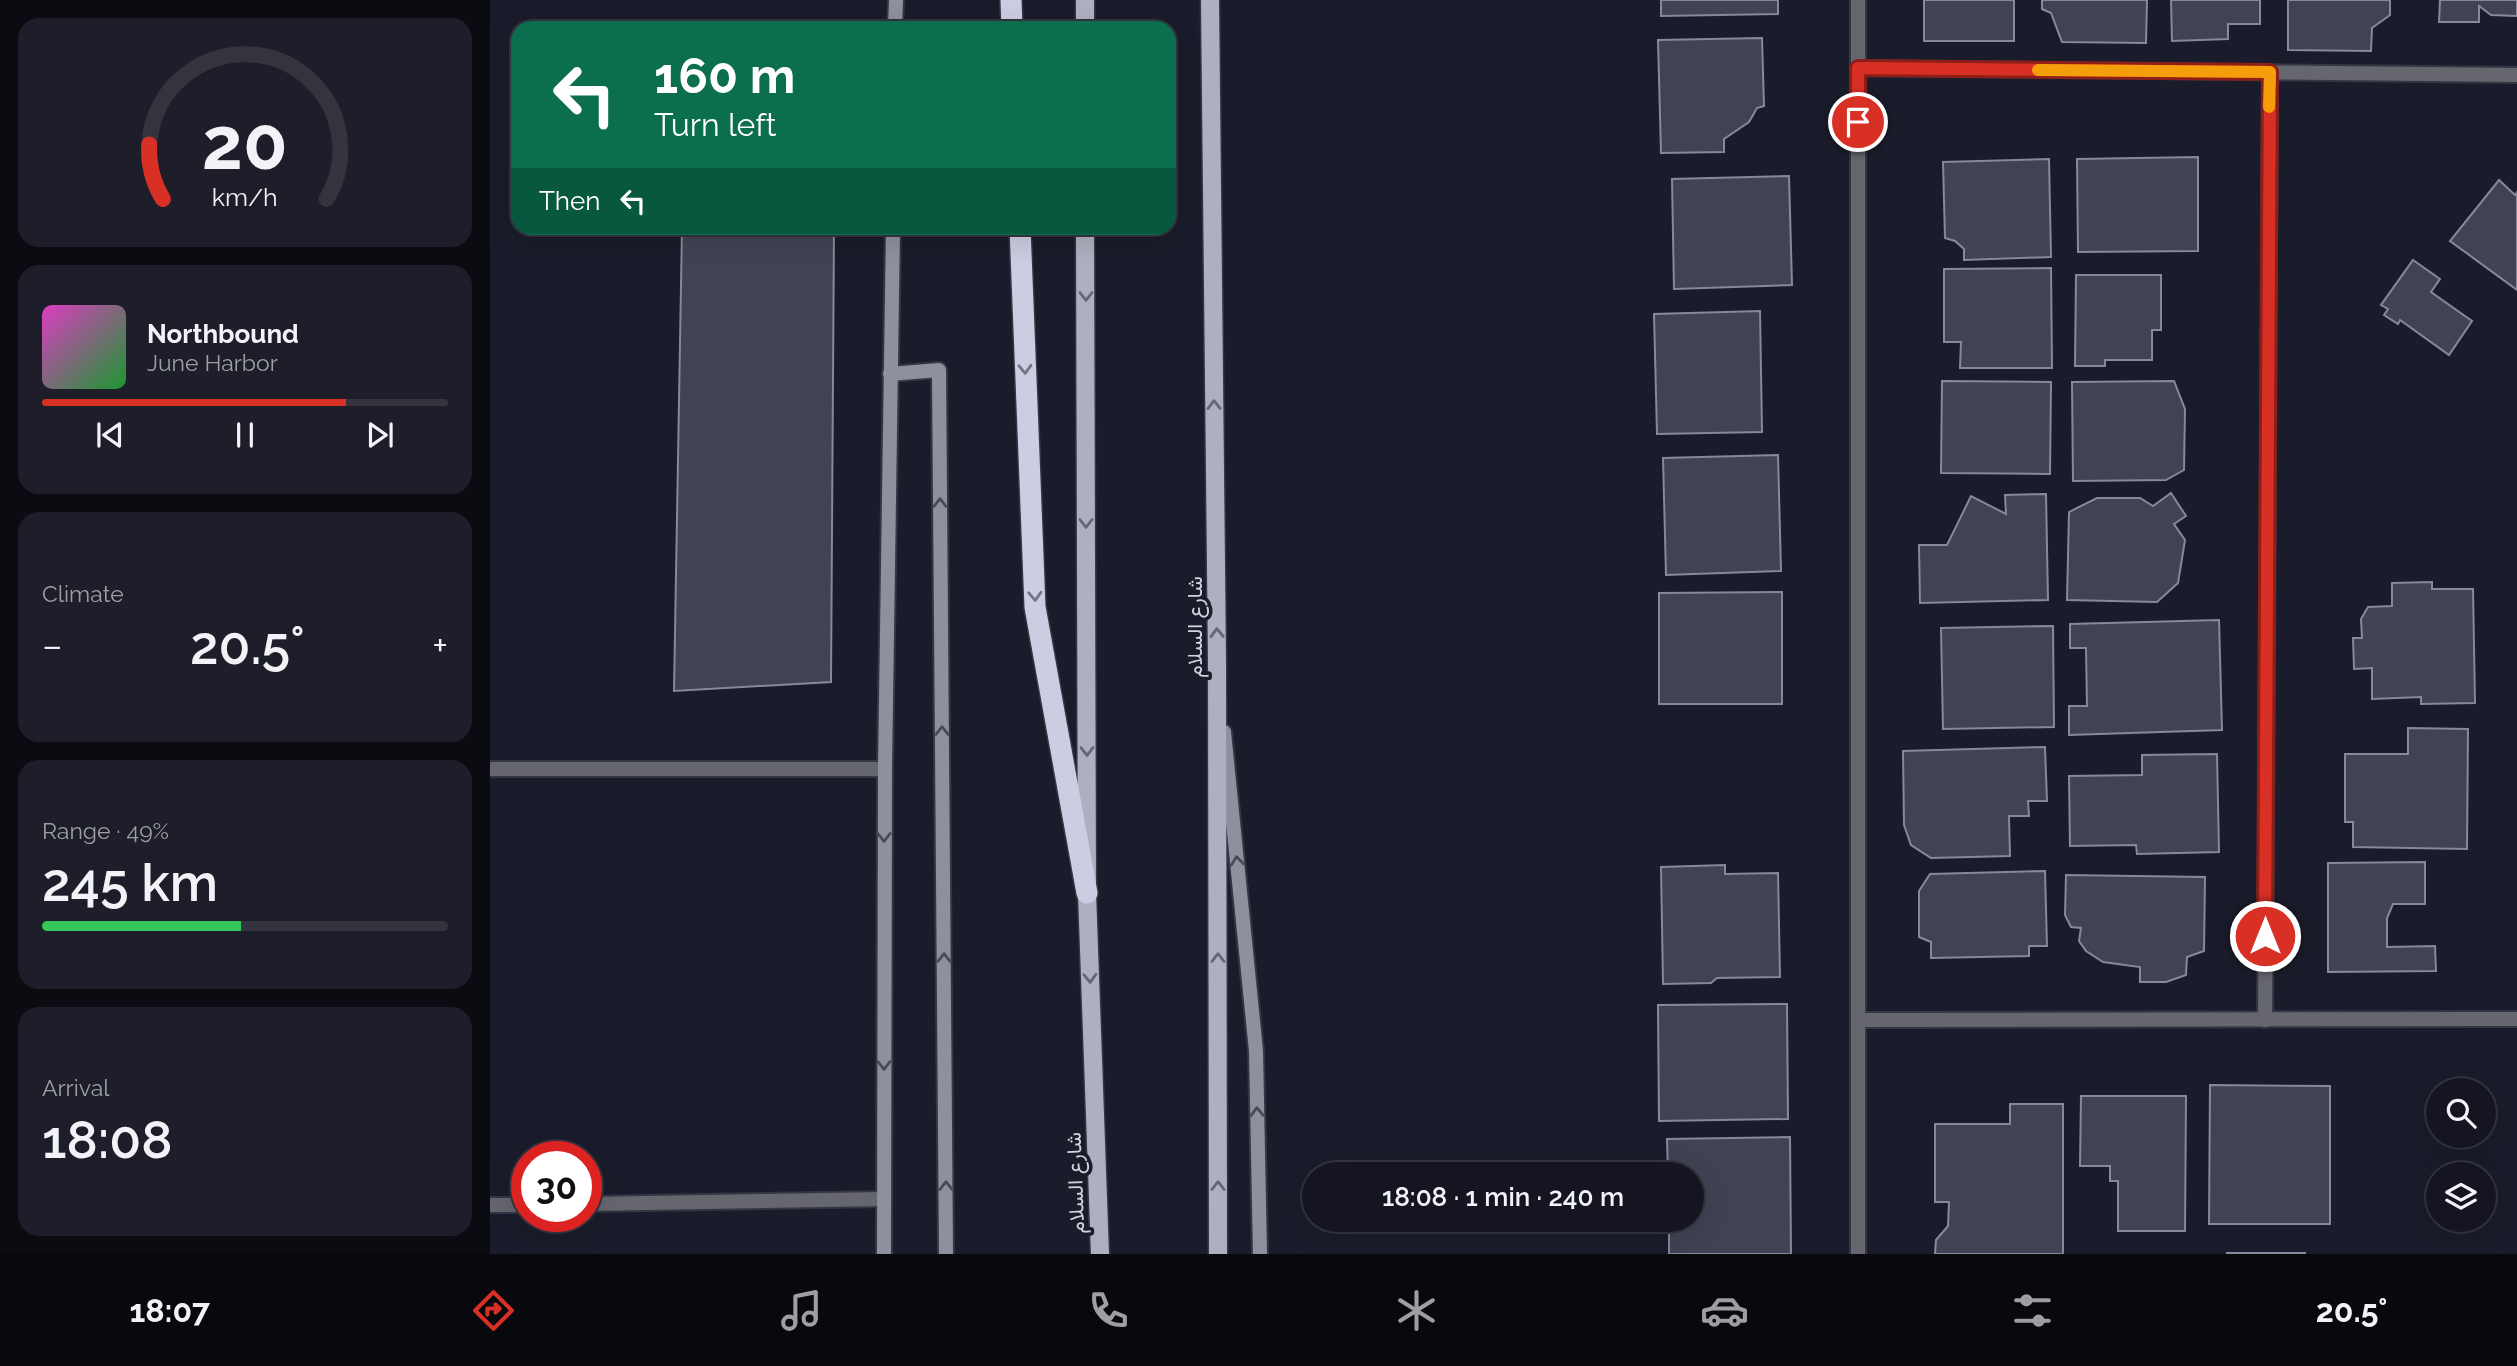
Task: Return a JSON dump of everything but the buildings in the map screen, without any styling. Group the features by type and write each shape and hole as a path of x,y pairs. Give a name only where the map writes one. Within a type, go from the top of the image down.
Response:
{"highway":[{"path":"1011,0 1012,21"},
{"path":"1020,235 1035,607 1087,893"}],"main road":[{"path":"895,21 896,0"},
{"path":"1085,0 1085,21"},
{"name":"شارع السلام","path":"1210,0 1217,661 1218,1254"},
{"path":"884,1254 884,769 892,235"},
{"name":"شارع السلام","path":"1085,235 1087,893 1100,1252"},
{"path":"890,374 939,370 946,1254"},
{"path":"1217,661 1256,1051 1259,1254"}],"street":[{"path":"1858,0 1858,1254"},
{"path":"1858,68 2517,75"},
{"path":"2265,1020 2270,72"},
{"path":"490,769 884,769"},
{"path":"1858,1020 2517,1019"},
{"path":"602,1204 884,1199"},
{"path":"490,1205 511,1205"}],"slow traffic":[{"path":"2038,70 2270,72 2269,107"}],"route":[{"path":"1858,122 1858,68 2270,72 2265,936"}]}
